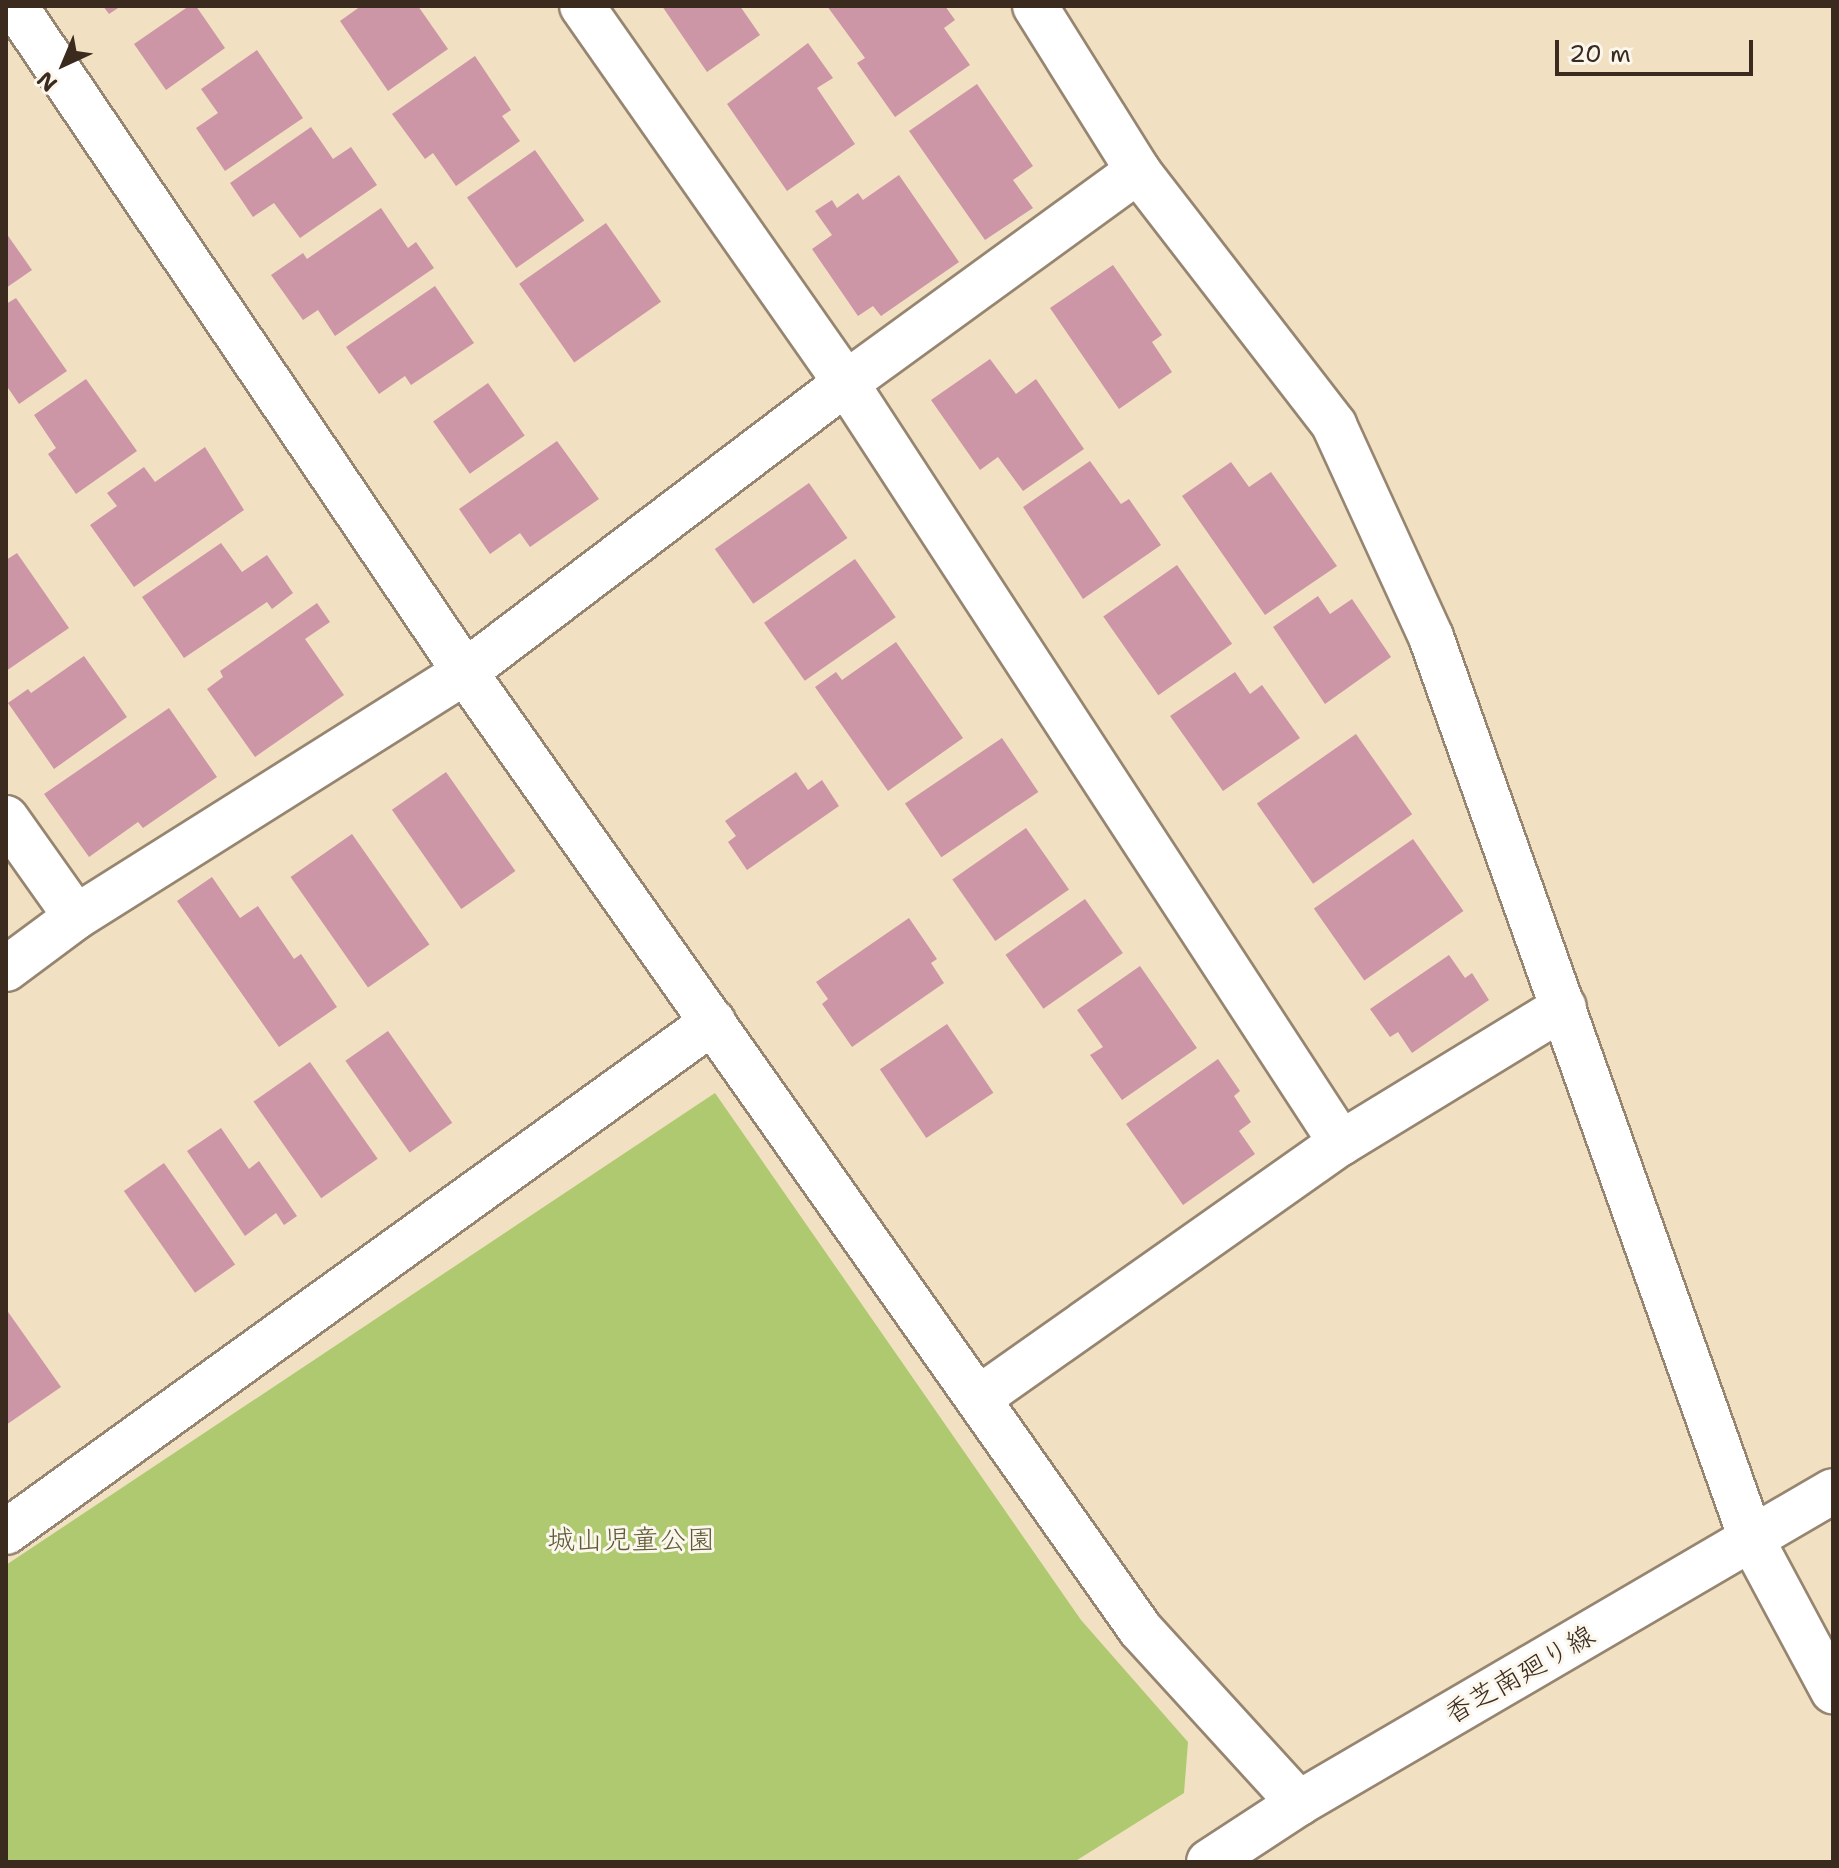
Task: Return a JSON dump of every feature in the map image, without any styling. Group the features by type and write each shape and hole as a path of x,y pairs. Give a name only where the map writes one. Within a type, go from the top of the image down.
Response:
{"street":[{"path":"15,6 465,672 1140,1629 1299,1803"},
{"path":"582,6 846,383 1341,1143"},
{"path":"1035,6 1138,171 1334,425 1431,637 1751,1538 1833,1691"},
{"path":"6,969 76,917 465,672 846,383 1138,171"},
{"path":"6,818 76,917"},
{"path":"979,1398 1341,1143 1564,1007"},
{"path":"6,1532 713,1022"},
{"name":"香芝南廻り線","path":"1209,1862 1299,1803 1833,1491"}],"green space":[{"name":"城山児童公園","path":"715,1093 1081,1620 1188,1742 1184,1793 1074,1862 6,1862 6,1565"}],"building":[{"path":"103,6 121,6 109,14"},
{"path":"189,6 196,6 225,48 166,90 134,44"},
{"path":"361,6 418,6 448,49 388,91 340,21"},
{"path":"662,6 740,6 760,35 707,72"},
{"path":"827,6 945,6 955,20 944,28 970,65 895,117 857,63 865,58"},
{"path":"808,43 833,78 817,88 855,144 787,191 727,104"},
{"path":"257,50 303,118 225,171 196,128 218,113 201,89"},
{"path":"475,56 511,110 502,116 520,141 456,186 433,153 425,159 392,114"},
{"path":"977,84 1033,166 1013,180 1033,208 985,240 909,131"},
{"path":"311,127 333,159 351,147 377,185 300,238 274,203 253,217 230,183"},
{"path":"535,150 584,220 516,268 467,198"},
{"path":"899,175 959,262 881,316 873,306 858,316 812,249 832,235 815,211 832,200 837,208 858,193 863,200"},
{"path":"381,208 408,248 416,242 434,268 335,336 318,310 303,320 271,275 303,253 307,259"},
{"path":"606,223 661,302 574,362 519,284"},
{"path":"6,233 32,270 6,288"},
{"path":"1113,265 1162,335 1152,342 1172,372 1119,409 1050,308"},
{"path":"435,286 474,343 411,385 405,376 379,394 346,347"},
{"path":"16,298 67,371 19,404 6,385 6,304"},
{"path":"990,359 1016,394 1036,379 1084,449 1023,491 998,457 980,470 931,400"},
{"path":"86,379 137,451 76,494 48,454 56,448 34,415"},
{"path":"488,383 525,435 470,474 433,421"},
{"path":"557,441 599,499 530,547 520,533 490,554 459,509"},
{"path":"205,447 244,510 134,587 90,525 117,506 107,493 144,467 155,482"},
{"path":"1090,461 1121,504 1129,499 1161,545 1083,599 1023,507"},
{"path":"1231,462 1249,487 1271,472 1337,566 1265,615 1182,496"},
{"path":"809,483 847,538 753,604 715,549"},
{"path":"221,543 242,572 267,555 293,593 272,609 267,602 184,658 142,597"},
{"path":"17,553 69,628 6,671 6,560"},
{"path":"855,559 896,617 805,681 764,623"},
{"path":"1177,565 1232,644 1158,695 1103,617"},
{"path":"1318,596 1330,614 1352,599 1391,657 1325,704 1273,627"},
{"path":"317,603 330,622 305,639 344,695 255,757 207,689 223,677 220,671"},
{"path":"896,642 963,738 888,791 815,687 836,672 842,680"},
{"path":"84,656 127,717 54,769 8,703 28,689 31,693"},
{"path":"1235,672 1250,694 1262,685 1300,738 1223,791 1170,716"},
{"path":"169,708 217,777 143,828 138,822 89,857 44,794"},
{"path":"1356,734 1412,814 1313,884 1257,803"},
{"path":"1002,738 1038,792 941,857 905,803"},
{"path":"446,772 515,871 461,909 392,810"},
{"path":"796,772 808,790 822,780 839,806 747,870 728,842 736,836 725,821"},
{"path":"1026,828 1069,889 995,941 952,880"},
{"path":"352,834 429,945 368,988 291,877"},
{"path":"1413,839 1463,911 1364,980 1314,908"},
{"path":"212,877 240,918 258,906 294,959 301,954 337,1007 279,1047 177,901"},
{"path":"1085,899 1123,953 1043,1009 1006,955"},
{"path":"909,918 937,959 931,963 944,983 852,1047 822,1004 828,999 816,982"},
{"path":"1449,955 1465,978 1472,973 1489,1000 1412,1053 1398,1032 1390,1037 1370,1009"},
{"path":"1140,966 1197,1048 1122,1100 1090,1055 1103,1047 1077,1010"},
{"path":"947,1024 993,1093 926,1138 880,1069"},
{"path":"388,1031 452,1123 410,1153 345,1061"},
{"path":"1218,1059 1240,1091 1234,1096 1251,1122 1239,1131 1255,1154 1183,1205 1126,1124"},
{"path":"310,1062 378,1159 321,1198 253,1102"},
{"path":"221,1128 249,1169 259,1161 297,1216 284,1225 276,1213 245,1236 187,1151"},
{"path":"164,1163 235,1265 195,1293 124,1191"},
{"path":"6,1309 61,1387 6,1425"}]}
